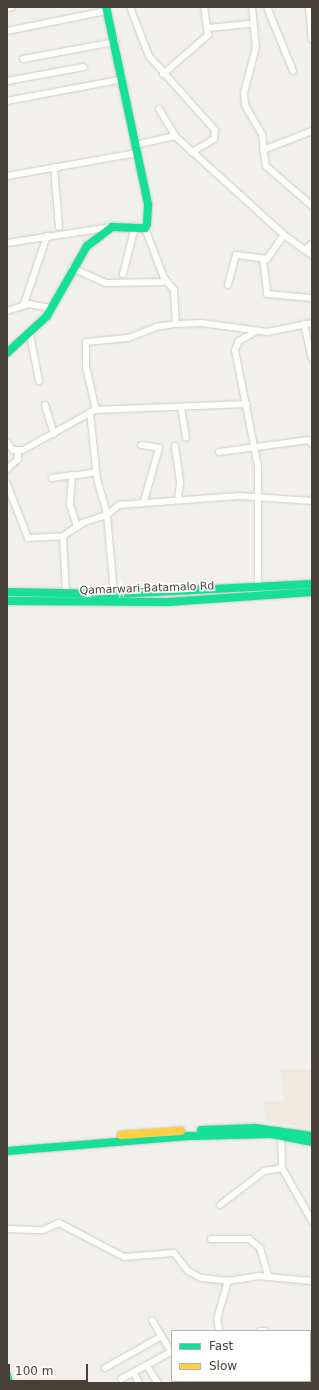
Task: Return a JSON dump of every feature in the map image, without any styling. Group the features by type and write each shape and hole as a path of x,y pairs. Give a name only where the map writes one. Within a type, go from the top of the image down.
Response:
{"street":[{"path":"7,8 12,7"},
{"path":"130,7 142,44 163,74 215,130 214,139 192,152"},
{"path":"163,74 206,37 209,28 204,7"},
{"path":"252,7 256,47 244,100 262,135 263,150 270,170 312,206"},
{"path":"267,7 293,71"},
{"path":"309,7 312,39"},
{"path":"7,31 106,9 123,79 148,209 145,228 167,282 175,293 176,324"},
{"path":"209,28 249,24"},
{"path":"23,58 115,42"},
{"path":"7,81 84,67"},
{"path":"7,101 123,79"},
{"path":"159,109 175,136 284,236 312,255"},
{"path":"263,150 312,130"},
{"path":"7,176 136,149 175,136"},
{"path":"54,167 59,227"},
{"path":"7,243 112,227 145,228"},
{"path":"7,353 30,335 51,308 72,268 87,246 112,227"},
{"path":"123,274 135,227"},
{"path":"24,304 47,236"},
{"path":"284,236 263,259 267,294 312,298"},
{"path":"305,250 312,244"},
{"path":"228,286 236,255 263,259"},
{"path":"72,268 106,283 167,282"},
{"path":"7,311 24,304 51,308"},
{"path":"96,410 86,367 85,342 128,338 156,326 176,324 202,323 257,331 279,331 312,323"},
{"path":"304,324 312,358"},
{"path":"257,331 236,346 255,447 259,496 258,586"},
{"path":"30,335 39,381"},
{"path":"18,451 54,434 90,412 96,410 247,404"},
{"path":"44,405 54,434"},
{"path":"181,407 186,438"},
{"path":"90,412 96,472 107,515 114,594"},
{"path":"219,452 310,440 312,444"},
{"path":"7,442 18,451"},
{"path":"141,445 159,450 144,501"},
{"path":"175,446 180,483 178,500"},
{"path":"7,469 18,459 18,451"},
{"path":"52,478 96,472"},
{"path":"73,475 70,504 77,527"},
{"path":"7,484 28,538 63,536 77,527 107,515 119,505 144,501 259,496 312,501"},
{"path":"63,536 66,593"},
{"name":"Qamarwari-Batamalo Rd","path":"7,592 114,594 312,584"},
{"name":"Qamarwari-Batamalo Rd","path":"7,602 168,602 312,592"},
{"path":"8,1148 102,1139 256,1128 312,1136"},
{"path":"281,1135 282,1168 312,1221"},
{"path":"102,1139 281,1135 312,1142"},
{"path":"220,1205 264,1171 282,1168"},
{"path":"7,1229 43,1230 59,1223 119,1255 174,1253 196,1276 228,1280 268,1276 312,1281"},
{"path":"211,1239 249,1240 262,1253 268,1276"},
{"path":"219,1330 217,1319 228,1280"},
{"path":"152,1320 171,1350"},
{"path":"105,1368 162,1336"},
{"path":"121,1379 171,1353"},
{"path":"147,1366 158,1383"},
{"path":"134,1373 139,1383"},
{"path":"7,1375 9,1383"}],"shaded area":[{"path":"281,1069 312,1069 312,1129 265,1121 264,1101 284,1102"}],"traffic: fast":[{"path":"7,353 47,316 87,246 112,227 145,228 147,224 148,204 106,7"},
{"path":"7,592 114,594 312,584"},
{"path":"7,601 168,602 312,592"},
{"path":"201,1130 255,1128 312,1136"},
{"path":"7,1151 191,1136 271,1134 312,1142"},
{"path":"7,1375 9,1383"}],"traffic: slow":[{"path":"121,1135 181,1131"}]}
